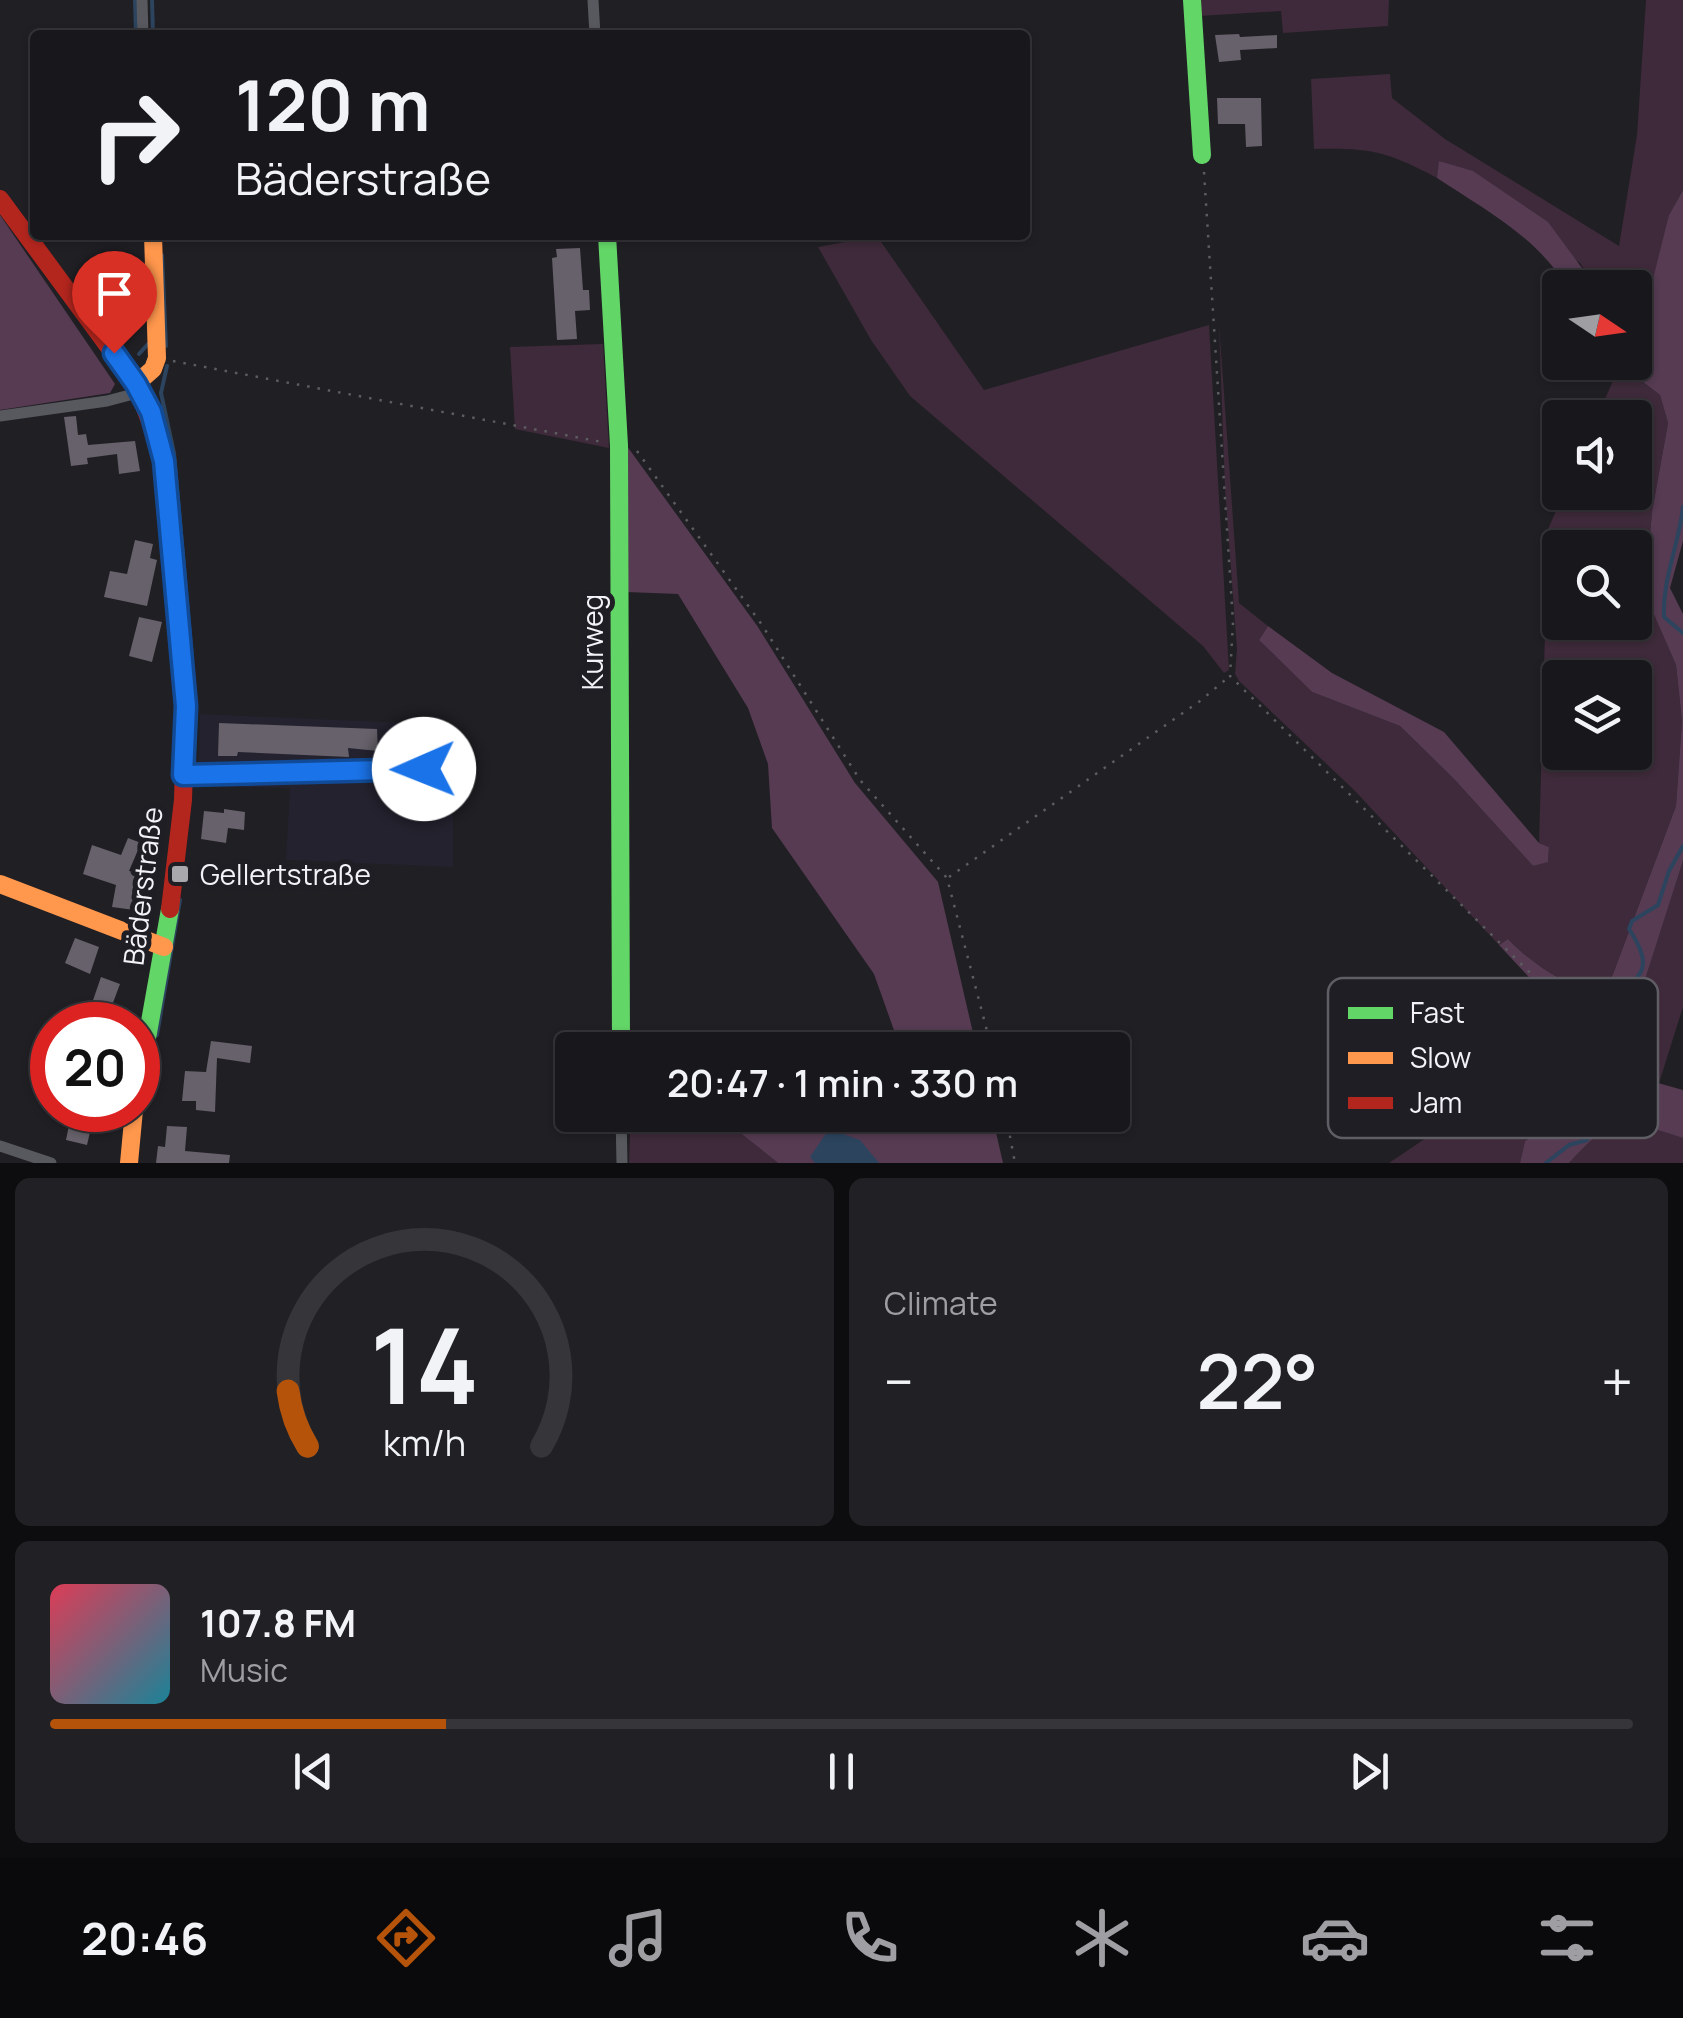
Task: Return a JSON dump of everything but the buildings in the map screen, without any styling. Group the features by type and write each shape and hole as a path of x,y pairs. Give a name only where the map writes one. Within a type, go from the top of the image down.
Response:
{"street":[{"path":"142,0 143,30"},
{"path":"593,0 595,30"},
{"path":"1192,0 1202,156"},
{"name":"Bäderstraße","path":"0,199 138,388 160,438 186,706 183,775 164,947 154,1002"},
{"path":"0,416 107,402 138,388 157,358 153,240"},
{"name":"Kurweg","path":"607,240 619,445 621,1032"},
{"path":"0,884 164,947"},
{"path":"129,1163 132,1132"},
{"path":"622,1132 622,1163"},
{"path":"0,1146 50,1163"}],"lane":[{"path":"183,775 424,769"}],"path":[{"path":"947,878 1230,676 1233,622 1202,156"},
{"path":"157,358 619,445"},
{"path":"618,425 762,625 860,780 947,878 987,1032"},
{"path":"1230,676 1535,978"},
{"path":"1009,1132 1015,1163"}],"shaded area":[{"path":"1198,0 1389,0 1388,26 1283,33 1281,11 1199,16"},
{"path":"1646,0 1683,0 1683,190 1669,215 1653,338 1652,270 1585,270 1440,161 1437,178 1378,153 1314,149 1311,79 1390,74 1392,98 1445,139 1619,246 1637,135"},
{"path":"1439,161 1473,171 1548,222 1583,270 1555,270 1526,239 1437,178"},
{"path":"1683,190 1683,541 1670,588 1683,614 1683,861 1645,978 1612,978 1676,806 1682,721 1676,665 1652,610 1652,512 1668,423 1660,395 1640,380 1652,380 1652,283 1669,215"},
{"path":"0,215 115,384 110,393 0,410"},
{"path":"880,240 984,390 1209,325 1229,670 1224,673 1203,646 910,396 871,340 818,247"},
{"path":"1219,324 1239,603 1268,626 1259,640 1312,692 1400,726 1533,866 1548,861 1549,847 1539,843 1542,738 1542,770 1652,770 1652,660 1544,660 1545,640 1652,640 1652,610 1676,665 1682,721 1676,806 1612,978 1560,978 1508,939 1499,945 1354,790 1235,674 1237,649 1225,489"},
{"path":"603,344 609,448 515,429 510,347"},
{"path":"1613,380 1640,380 1660,395 1668,423 1650,530 1548,530 1556,510 1652,510 1652,400 1605,400"},
{"path":"624,442 758,627 855,783 938,882 973,1032 895,1032 874,974 772,828 768,764 748,708 678,594 626,592"},
{"path":"1268,626 1332,673 1444,732 1539,843 1549,847 1548,862 1533,866 1400,726 1312,692 1259,640"},
{"path":"200,714 453,725 453,867 286,860 290,788 198,786"},
{"path":"1683,861 1683,1007 1659,1083 1658,978 1645,978"},
{"path":"1508,939 1560,978 1530,978 1499,945"},
{"path":"1658,1083 1683,1090 1683,1138 1658,1130"},
{"path":"1658,1130 1683,1138 1683,1163 1569,1163 1592,1138 1658,1138"},
{"path":"739,1132 778,1163 629,1163 630,1134"},
{"path":"739,1132 996,1132 1003,1163 778,1163"},
{"path":"1426,1138 1530,1138 1525,1141 1520,1163 1389,1163"},
{"path":"1530,1138 1594,1138 1569,1163 1520,1163 1525,1141"}],"water":[{"path":"827,1132 837,1132 860,1140 879,1163 815,1163 810,1157"}],"waterway":[{"path":"135,0 136,30"},
{"path":"152,0 153,30"},
{"path":"162,255 166,346"},
{"path":"139,354 148,344"},
{"path":"167,366 161,393 174,453 192,659"},
{"path":"1683,507 1664,617 1683,633"},
{"path":"1637,978 1642,954 1629,929 1632,921 1658,905 1669,871 1683,846"},
{"path":"160,1017 180,900"},
{"path":"1546,1163 1569,1145 1587,1138"}],"traffic: fast":[{"path":"1192,0 1202,155"},
{"path":"607,240 619,445 621,1032"},
{"path":"153,1002 170,909"}],"traffic: slow":[{"path":"136,384 153,369 157,358 153,240"},
{"path":"0,884 164,947"},
{"path":"129,1163 132,1132"}],"traffic: jam":[{"path":"0,199 30,240"},
{"path":"30,240 136,384 160,448 170,514 186,704 183,800 170,909"}],"place":[{"name":"Gellertstraße","path":"180,874"}],"route":[{"path":"114,353 151,412 164,461 186,706 183,775 424,769"}]}
